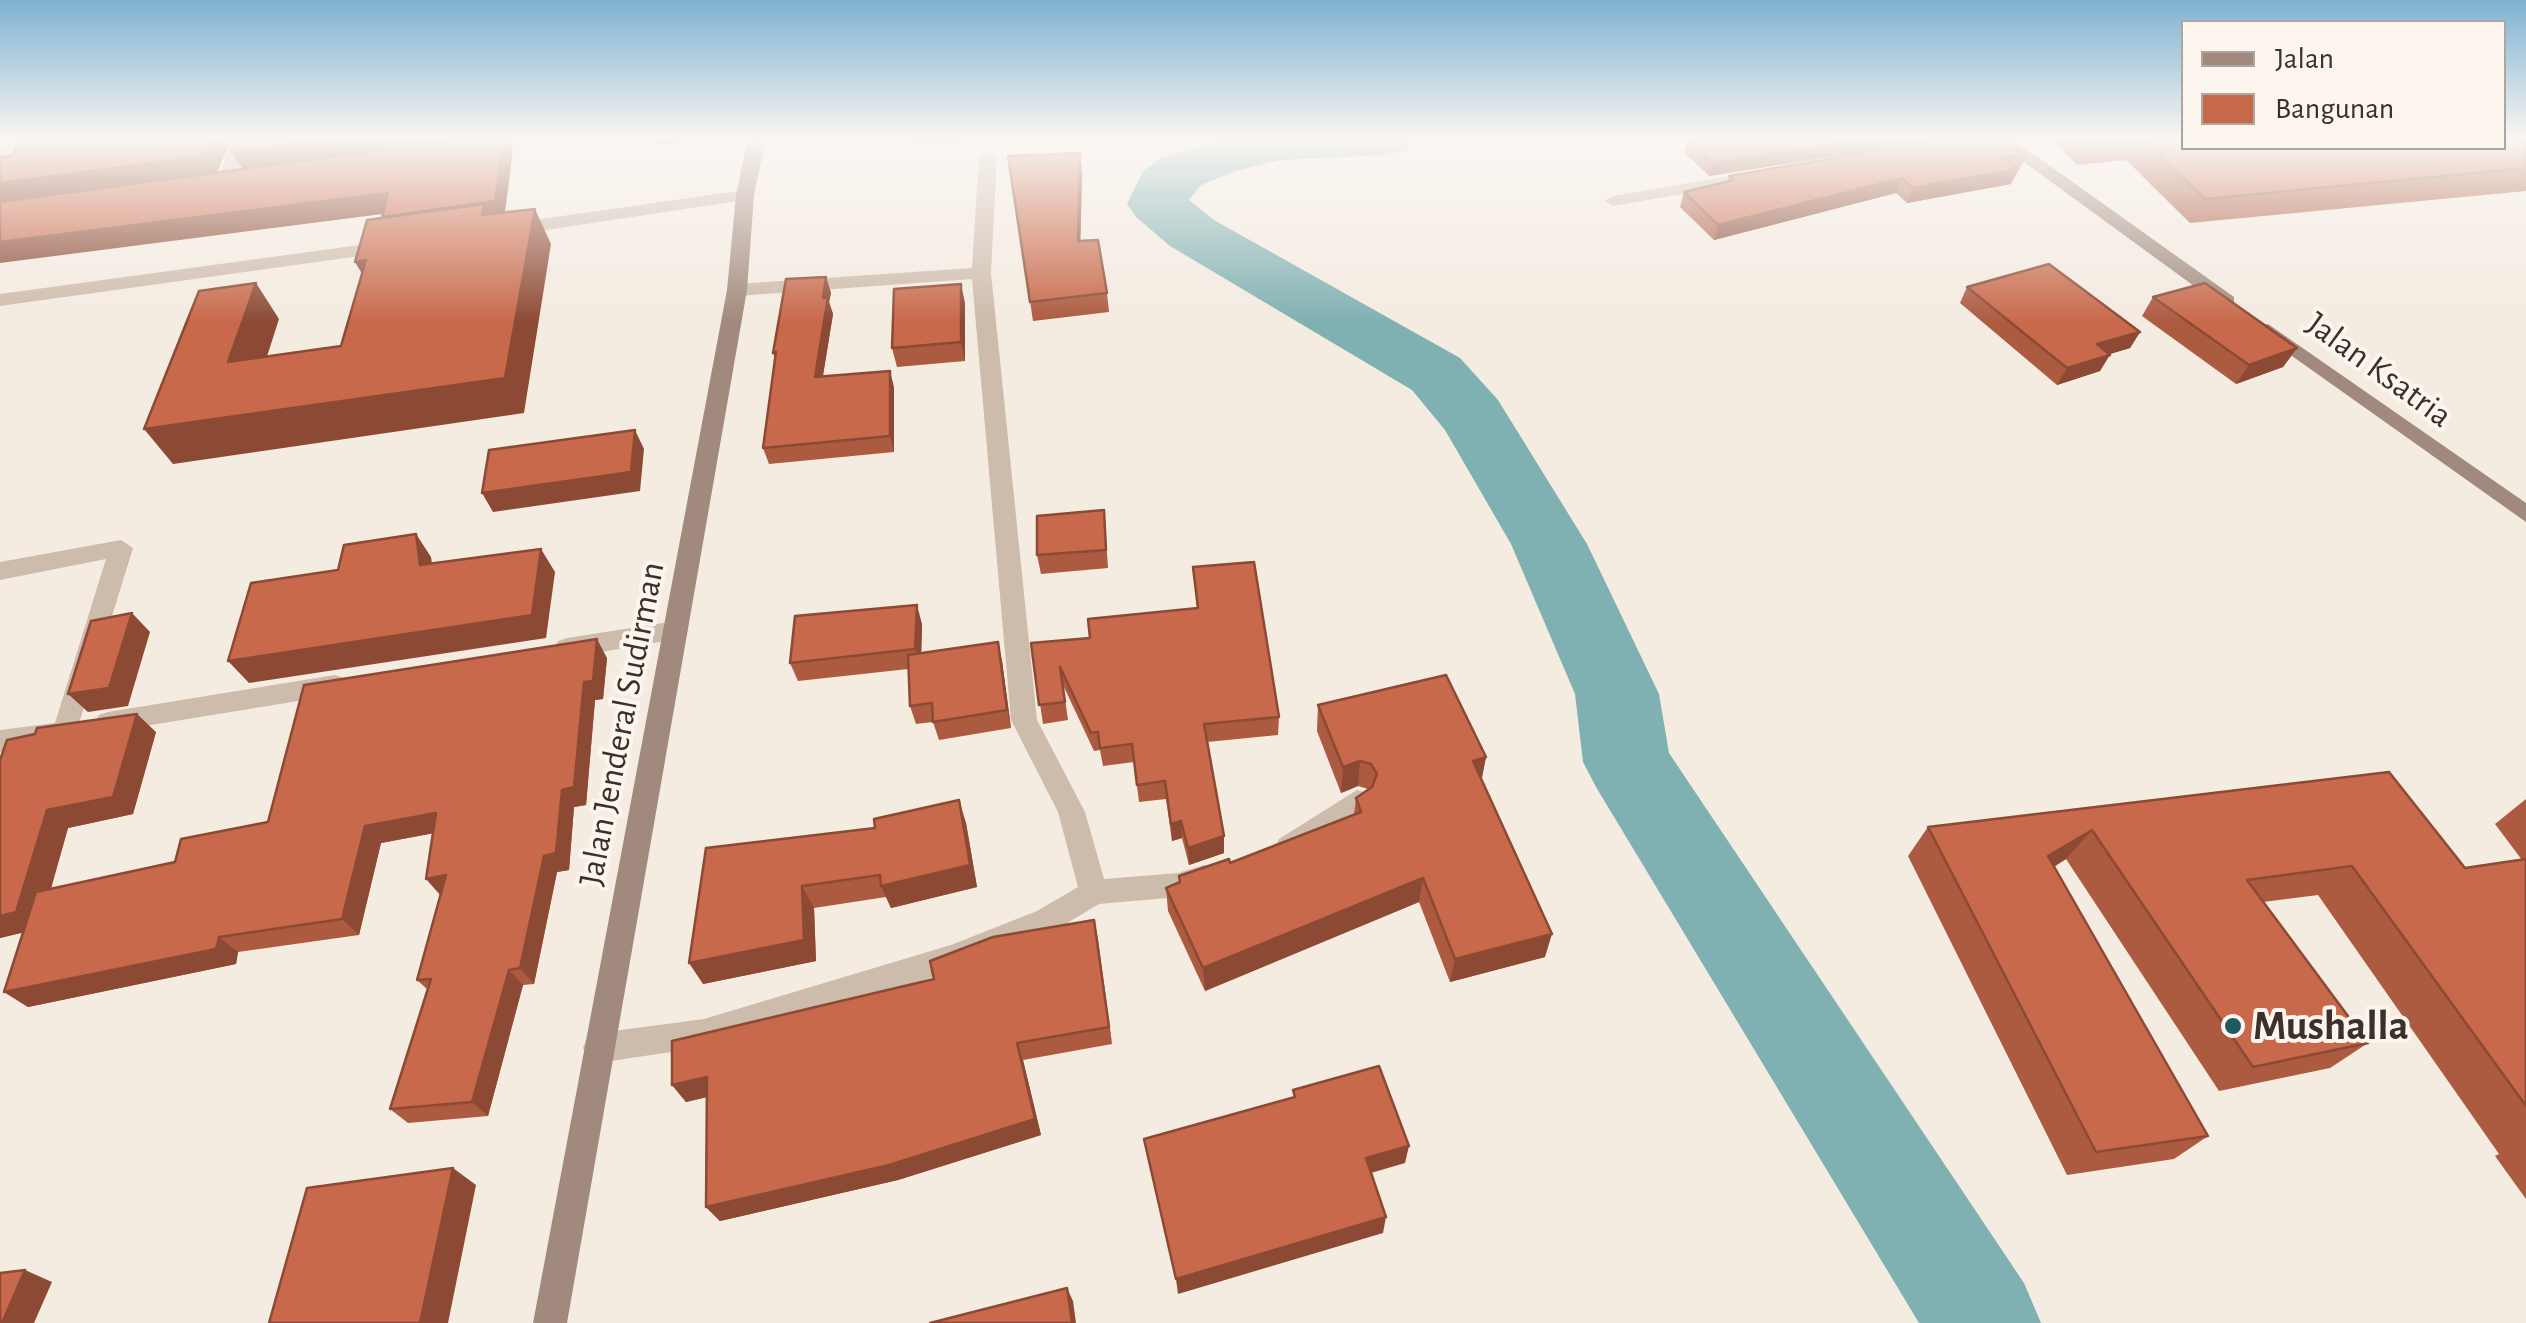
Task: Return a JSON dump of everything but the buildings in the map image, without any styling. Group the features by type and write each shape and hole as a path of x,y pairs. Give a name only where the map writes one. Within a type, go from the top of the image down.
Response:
{"street":[{"path":"498,231 712,200"},
{"name":"Jalan Jenderal Sudirman","path":"550,1323 738,290 745,200"},
{"path":"985,200 981,273 1024,720 1071,812 1094,892"},
{"path":"1612,202 1625,200"},
{"name":"Jalan Ksatria","path":"2086,200 2526,514"},
{"path":"0,300 403,245"},
{"path":"738,290 981,273"},
{"path":"0,571 122,548 66,728"},
{"path":"540,652 676,630"},
{"path":"0,741 368,680"},
{"path":"1258,858 1292,846 1357,801"},
{"path":"598,1048 704,1033 953,958 1047,920 1094,892 1178,885 1224,870"}],"waterway":[{"path":"1158,200 1157,204 1192,233 1436,374 1473,417 1549,544 1617,694 1627,762 1984,1323"}],"place":[{"name":"Mushalla","path":"2233,1026"}]}
